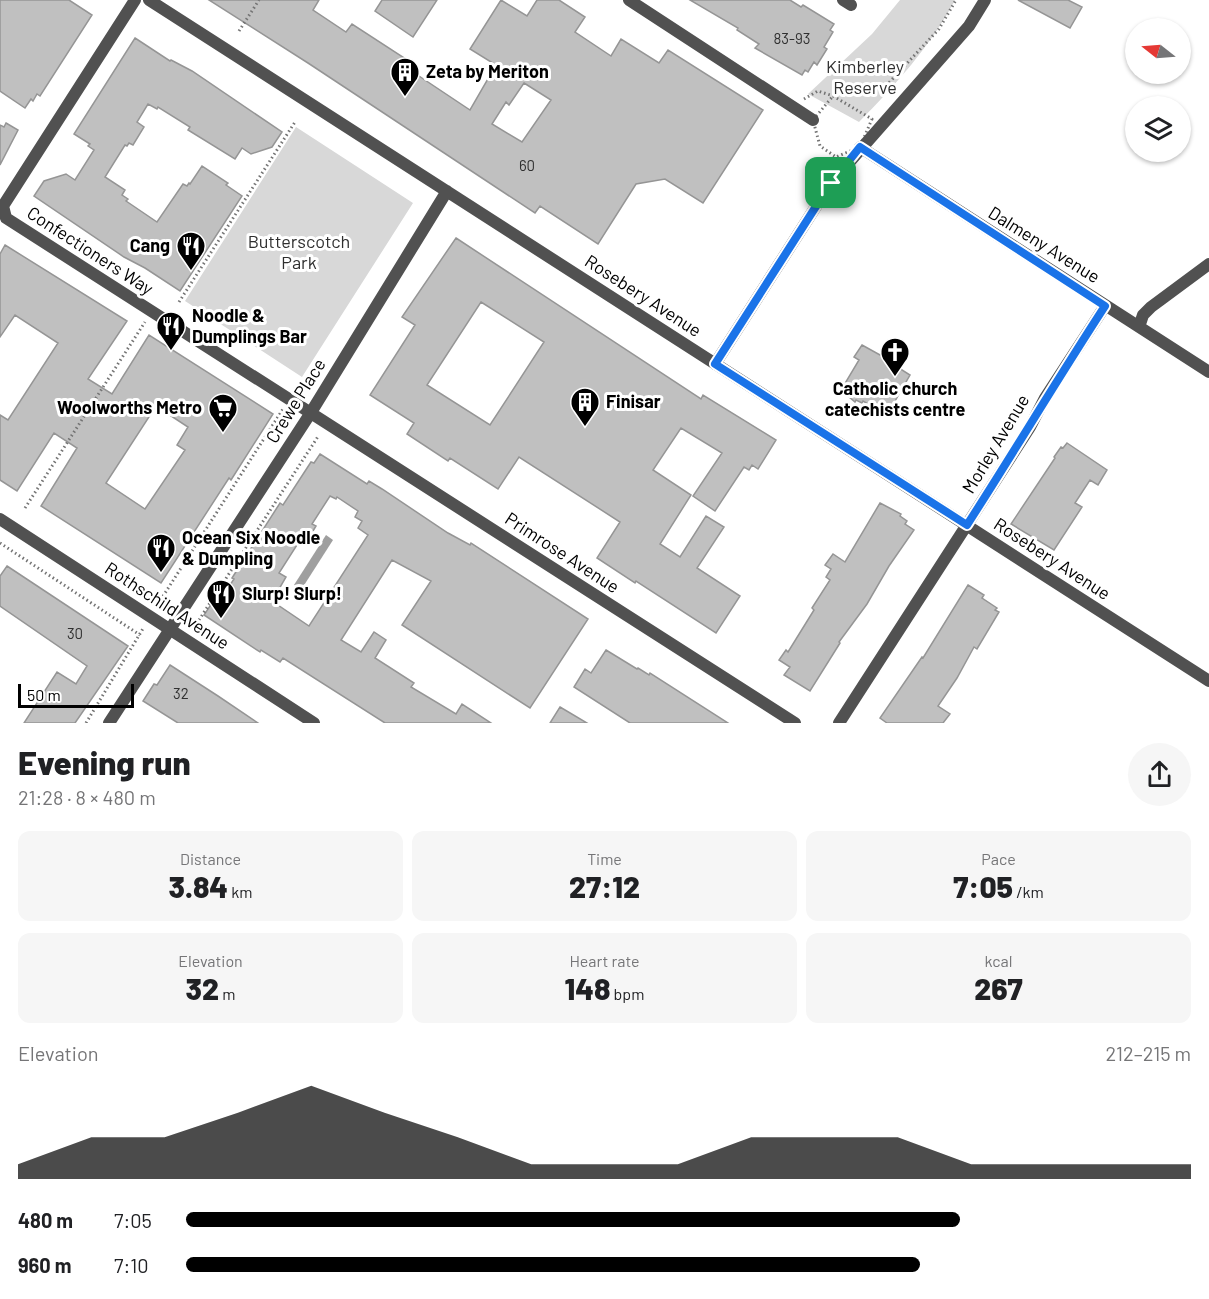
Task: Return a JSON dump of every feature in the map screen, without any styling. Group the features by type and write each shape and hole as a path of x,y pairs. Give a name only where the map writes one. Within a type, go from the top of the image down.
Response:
{"street":[{"name":"Confectioners Way","path":"135,0 3,206 6,218 310,414"},
{"name":"Rosebery Avenue","path":"149,0 1209,681"},
{"path":"629,0 813,120"},
{"path":"715,364 831,183 860,147 969,26 985,0"},
{"name":"Dalmeny Avenue","path":"860,147 1209,372"},
{"name":"Crewe Place","path":"109,723 310,414 447,190"},
{"path":"1139,327 1143,315 1151,307 1209,264"},
{"name":"Morley Avenue","path":"839,723 1030,428 1045,398 1105,306"},
{"name":"Primrose Avenue","path":"310,414 795,723"},
{"name":"Rothschild Avenue","path":"0,519 314,723"}],"path":[{"path":"239,31 259,0"},
{"path":"813,120 841,87 884,88 939,29 956,0"},
{"path":"792,106 818,91 832,96 872,119"},
{"path":"180,302 295,122"},
{"path":"820,146 836,157"},
{"path":"25,508 145,322"},
{"path":"158,604 289,401"},
{"path":"199,620 319,435"},
{"path":"0,543 140,635"},
{"path":"86,723 145,625"}],"green space":[{"name":"Kimberley Reserve","path":"900,0 955,0 924,49 872,109 859,122 808,94 872,34"},
{"name":"Butterscotch Park","path":"296,127 413,203 302,377 185,301"}],"shaded area":[{"path":"326,535 333,540 301,590 294,585"}],"building":[{"path":"0,0 69,0 92,15 40,96 37,94 25,108 0,91"},
{"path":"209,0 319,0 313,10 346,32 352,24 409,61 407,68 470,110 496,65 470,49 501,0 527,16 537,0 559,0 585,17 575,32 611,56 621,39 659,63 668,50 763,110 703,203 665,179 636,184 598,244 540,206 535,213","holes":["524,83 551,100 522,142 492,124 506,102 509,105"]},
{"path":"382,0 437,0 413,37 375,11"},
{"path":"690,0 790,0 801,7 803,5 834,24 830,30 833,32 824,47 827,49 817,65 814,62 808,72 805,70 802,75 755,48 759,44 737,30 738,28"},
{"path":"1018,0 1068,0 1082,7 1070,28"},
{"path":"135,38 170,61 192,71 282,132 272,147 251,154 242,148 235,159 188,130 190,127 158,107 157,109 148,104 137,122 144,127 133,145 129,143 125,145 105,177 125,190 122,195 128,199 126,201 157,222 183,184 187,186 190,184 202,166 228,183 226,185 242,196 180,291 124,257 34,196 44,181 66,174 75,180 94,150 88,146 90,144 74,134"},
{"path":"6,123 18,130 0,165 0,125 4,127"},
{"path":"456,238 701,399 703,395 776,440 758,469 752,465 749,470 744,467 715,511 693,496 722,453 681,428 653,470 691,495 660,544 680,557 706,516 724,527 697,568 740,596 716,633 597,558 620,522 519,457 498,489 450,458 448,461 407,434 414,423 370,395 415,325 402,317","holes":["481,302 544,342 490,425 427,385"]},
{"path":"5,245 127,321 88,379 112,394 149,335 273,414 161,583 41,506 77,448 54,433 17,491 0,480 0,415 8,420 58,343 15,315 0,337 0,254","holes":["156,406 188,427 177,445 185,450 145,509 106,483"]},
{"name":"Catholic church catechists centre","path":"862,345 880,355 883,351 895,358 891,363 910,375 887,415 863,401 862,403 856,400 855,402 841,390 859,360 854,357"},
{"path":"1067,443 1107,470 1098,485 1090,480 1075,503 1082,507 1054,550 1011,524 1054,457"},
{"path":"320,454 367,484 369,481 448,533 470,545 471,543 588,619 530,708 402,625 431,581 392,560 341,640 361,652 374,632 386,640 375,658 414,683 411,687 456,714 462,704 491,723 385,723 283,658 280,662 261,650 260,652 204,615 214,600 218,603 280,503 283,505 311,462 314,463","holes":["330,496 336,499 337,497 358,511 355,517 362,521 358,528 368,535 309,626 272,601 286,577 279,573 302,537 307,541 316,526 312,524"]},
{"path":"880,503 901,514 900,516 907,521 905,524 914,530 889,566 867,604 839,642 810,691 784,675 790,667 779,660 786,650 788,652 830,580 826,577 831,569 825,565 833,554 845,562"},
{"path":"7,566 128,646 75,723 24,723 57,672 76,684 87,666 0,606 0,576"},
{"path":"968,585 984,595 982,598 997,608 995,610 999,612 977,649 974,647 938,706 950,714 943,723 887,723 880,718 923,658"},
{"path":"606,650 637,669 649,675 650,673 728,723 630,723 574,687 585,669 591,673"},
{"path":"170,665 258,723 178,723 143,701"},
{"path":"560,707 587,723 550,723"}],"place":[{"name":"Zeta by Meriton","path":"405,98"},
{"name":"Cang","path":"191,272"},
{"name":"Noodle & Dumplings Bar","path":"171,352"},
{"name":"Catholic church catechists centre","path":"895,378"},
{"name":"Finisar","path":"585,428"},
{"name":"Woolworths Metro","path":"223,434"},
{"name":"Ocean Six Noodle & Dumpling","path":"161,574"},
{"name":"Slurp! Slurp!","path":"221,620"}],"route":[{"path":"860,147 1105,306 967,525 715,364 831,183 860,147"}]}
